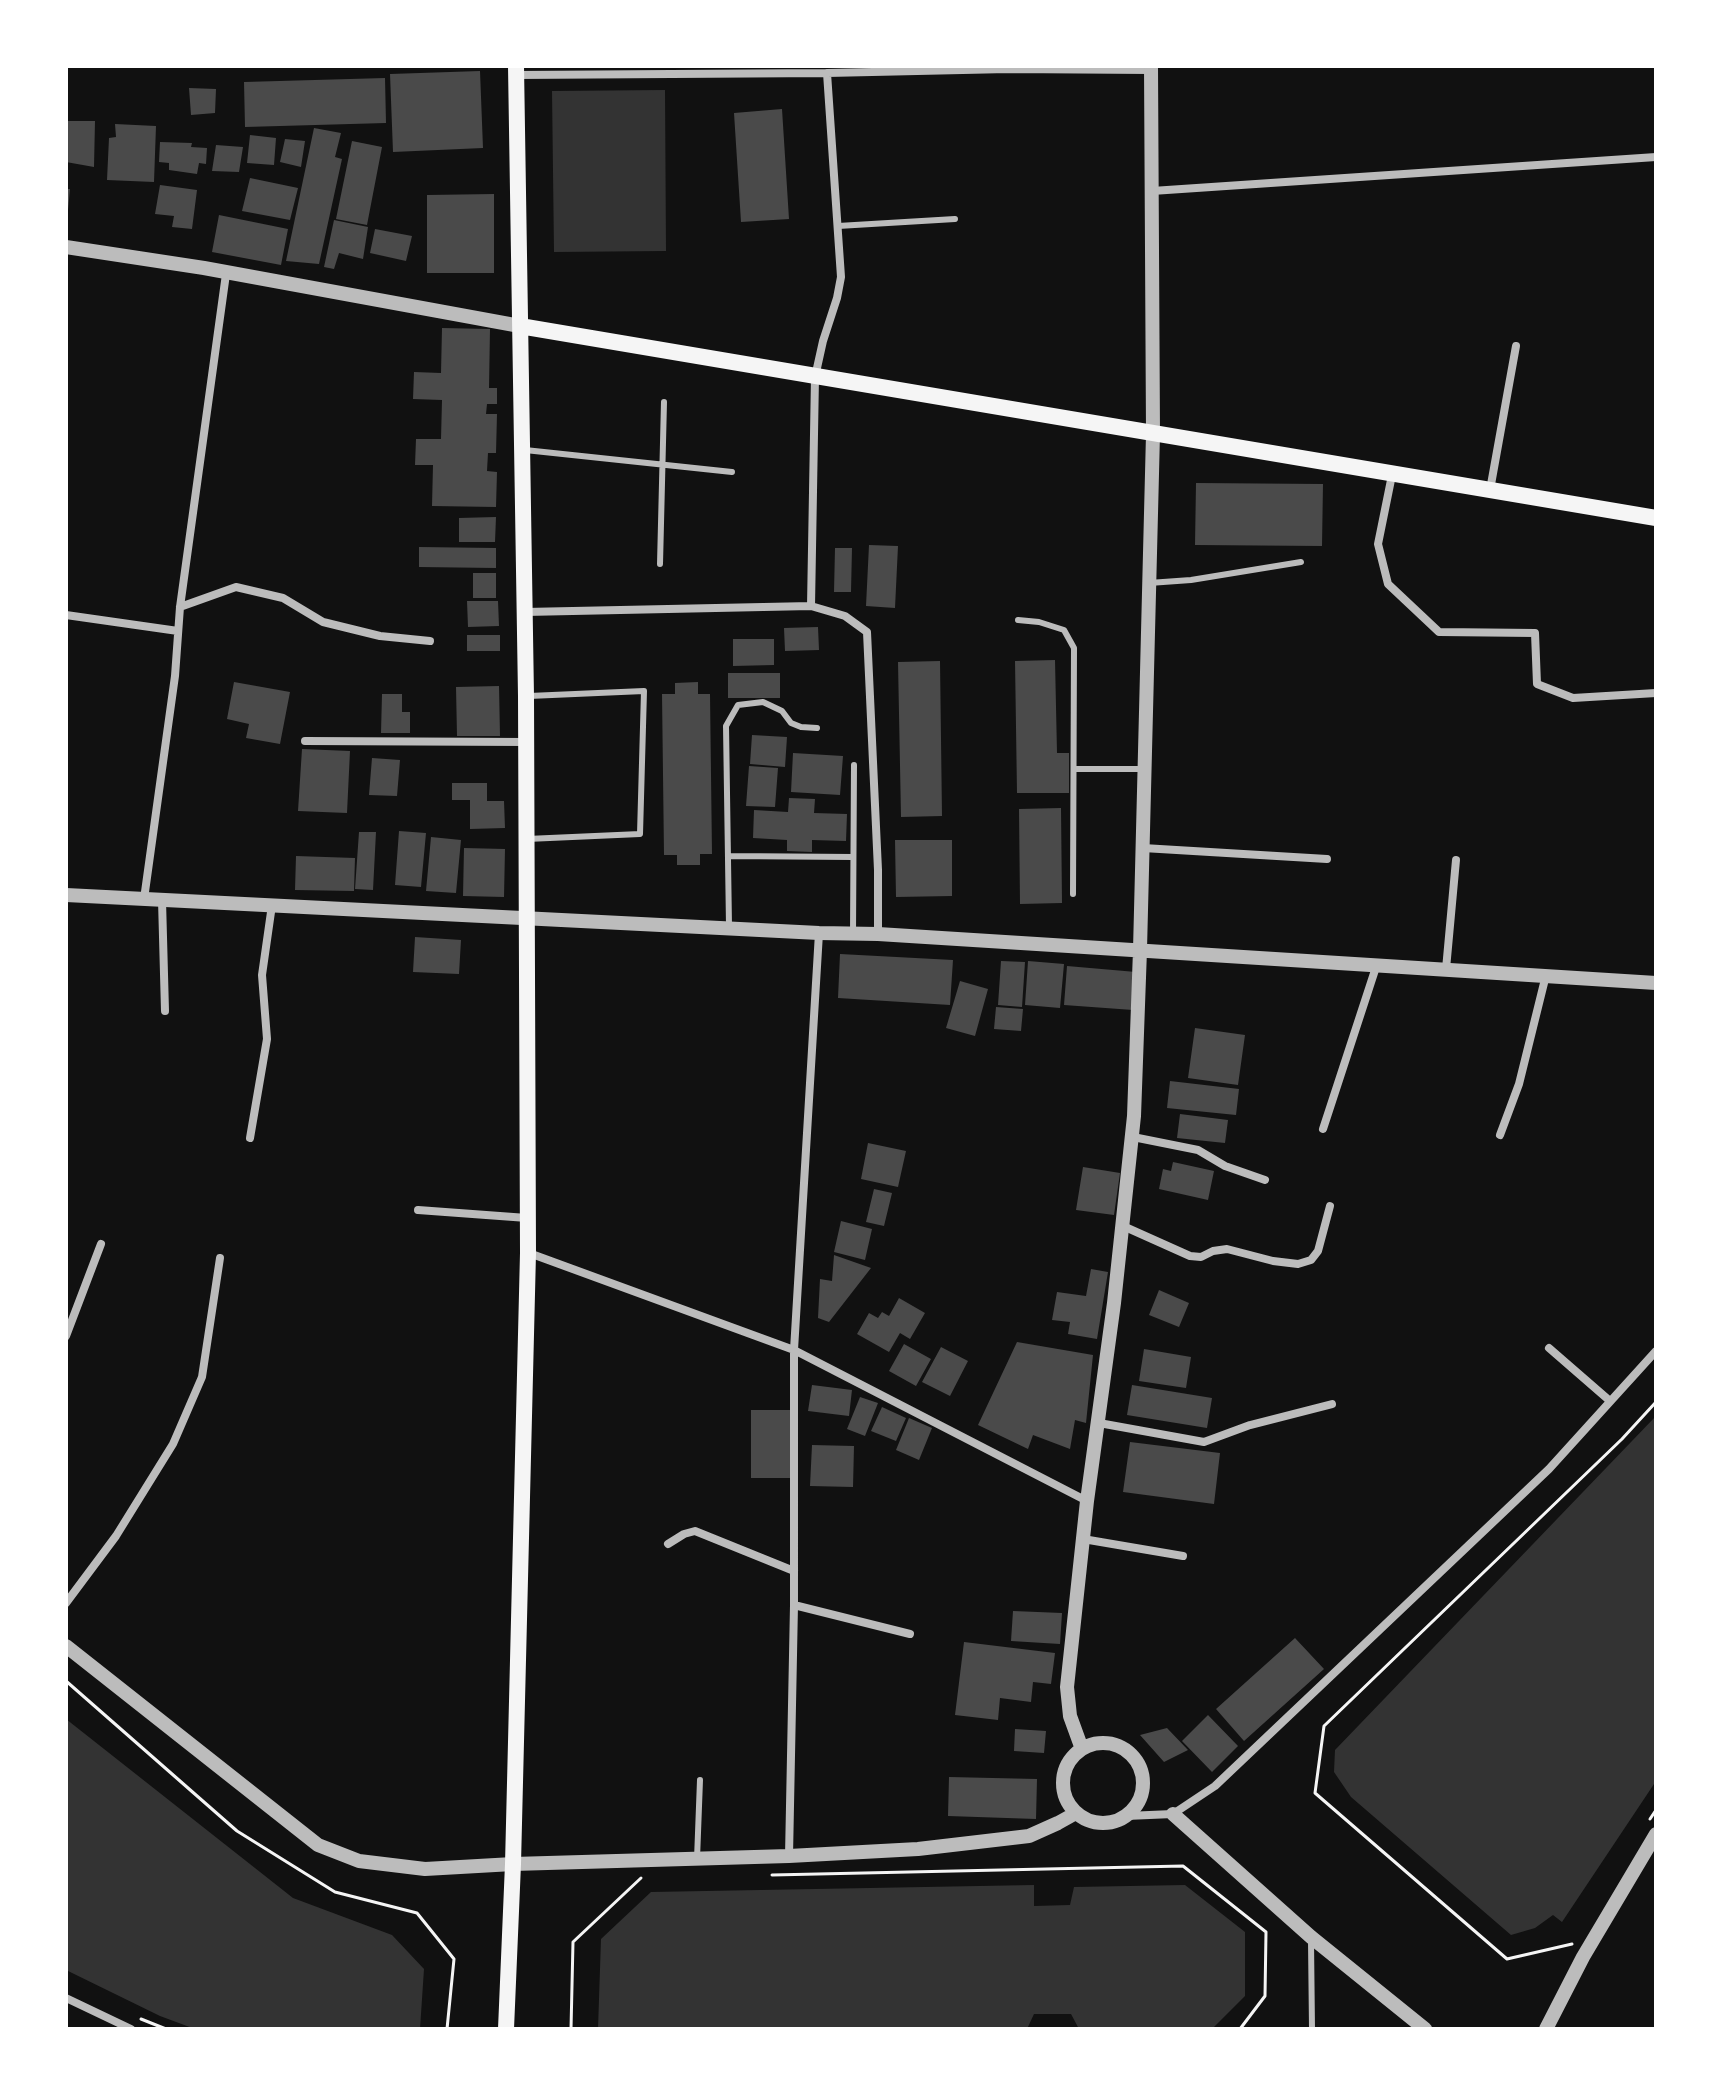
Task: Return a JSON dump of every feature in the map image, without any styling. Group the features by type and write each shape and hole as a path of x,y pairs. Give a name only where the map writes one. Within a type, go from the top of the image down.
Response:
{"main road":[{"path":"506,2029 528,1253 526,696 516,70"},
{"path":"520,326 1656,518"}],"street":[{"path":"516,70 1151,68 1153,434 1133,1137 1067,1687 1070,1716 1082,1749"},
{"path":"811,606 815,377 841,277 827,70"},
{"path":"1152,191 1656,157"},
{"path":"66,247 204,268 520,326"},
{"path":"144,899 226,274"},
{"path":"1490,491 1516,346"},
{"path":"1392,475 1378,544 1388,584 1439,632 1535,633 1537,684 1573,698 1656,693"},
{"path":"180,607 236,587 283,598 323,622 380,636 430,641"},
{"path":"524,612 811,606 845,616 867,632 878,934"},
{"path":"66,615 178,631"},
{"path":"305,741 526,742"},
{"path":"1143,848 1327,859"},
{"path":"1446,969 1456,860"},
{"path":"66,895 878,934 1656,983"},
{"path":"162,900 165,1011"},
{"path":"250,1138 267,1039 262,975 272,905"},
{"path":"789,1856 794,1605 794,1350 819,933"},
{"path":"1323,1129 1377,964"},
{"path":"1500,1135 1519,1084 1546,975"},
{"path":"1133,1137 1198,1150 1225,1166 1265,1180"},
{"path":"1123,1226 1190,1256 1201,1257 1227,1249 1298,1264 1311,1260 1318,1251 1330,1206"},
{"path":"418,1210 528,1218"},
{"path":"66,1336 101,1244"},
{"path":"528,1253 794,1350 1087,1501"},
{"path":"66,1603 116,1536 173,1444 202,1377 220,1258"},
{"path":"1549,1348 1610,1401"},
{"path":"1126,1816 1173,1814 1215,1786 1549,1469 1656,1351"},
{"path":"1099,1423 1204,1442 1250,1425 1332,1404"},
{"path":"668,1544 695,1531 794,1571"},
{"path":"1083,1539 1183,1556"},
{"path":"794,1605 910,1634"},
{"path":"66,1646 318,1845 359,1861 425,1869 918,1849 1029,1836 1076,1813"},
{"path":"1100,1743 1113,1744 1135,1757 1141,1769 1142,1795 1126,1816 1114,1822 1101,1823 1076,1813 1068,1802 1064,1775 1069,1763 1082,1749 1100,1743"},
{"path":"1173,1814 1311,1937 1425,2029"},
{"path":"1546,2029 1652,1828"},
{"path":"66,1998 131,2029"}],"lane":[{"path":"838,226 955,219"},
{"path":"660,564 664,402"},
{"path":"522,450 732,472"},
{"path":"1149,583 1191,580 1301,562"},
{"path":"1018,620 1039,622 1064,630 1074,648 1073,894"},
{"path":"526,696 644,691 640,834 527,839"},
{"path":"729,928 726,726 738,705 763,702 782,711 791,723 817,728"},
{"path":"853,934 854,765"},
{"path":"1074,769 1145,769"},
{"path":"728,856 853,857"},
{"path":"697,1859 700,1780"},
{"path":"1311,1937 1312,2029"}],"path":[{"path":"1573,1944 1507,1959 1315,1793 1324,1726 1622,1439 1656,1402"},
{"path":"66,1681 237,1831 335,1892 417,1913 454,1959 447,2029"},
{"path":"1652,1828 1656,1810"},
{"path":"767,1875 1183,1866 1266,1932 1265,1996 1240,2029"},
{"path":"571,2029 573,1942 639,1878"}],"shaded area":[{"path":"665,90 666,251 554,252 552,91"},
{"path":"1656,1416 1656,1781 1562,1922 1553,1915 1535,1928 1511,1935 1351,1797 1334,1772 1335,1750"},
{"path":"66,1719 293,1898 392,1935 424,1969 420,2029 195,2029 160,2016 66,1970"},
{"path":"1034,1885 1034,1906 1070,1905 1074,1887 1185,1885 1245,1932 1245,1996 1212,2029 1079,2029 1071,2014 1034,2014 1027,2029 598,2029 601,1939 651,1892"}],"building":[{"path":"480,71 483,148 393,152 390,74"},
{"path":"385,78 386,123 245,127 244,82"},
{"path":"189,88 216,89 215,113 191,115"},
{"path":"782,109 789,219 741,222 734,113"},
{"path":"66,121 95,121 94,167 66,162"},
{"path":"115,124 156,126 154,182 107,180 109,138 116,137"},
{"path":"314,128 341,133 335,157 342,159 319,264 286,261"},
{"path":"250,135 276,138 274,165 247,163"},
{"path":"285,139 305,141 301,167 280,162"},
{"path":"352,141 382,147 367,225 336,219"},
{"path":"160,142 192,143 191,147 207,148 206,164 199,163 197,174 169,170 169,163 159,162"},
{"path":"216,145 243,147 239,172 212,171"},
{"path":"250,178 298,188 290,220 242,211"},
{"path":"160,185 197,190 192,229 172,227 174,216 155,214"},
{"path":"66,189 70,189 68,210 66,210"},
{"path":"494,194 494,273 427,273 427,195"},
{"path":"219,215 288,229 281,265 212,252"},
{"path":"334,220 368,227 363,259 339,253 334,269 324,267"},
{"path":"375,229 412,236 406,261 370,253"},
{"path":"442,328 490,329 489,388 497,388 497,404 487,404 486,414 497,414 496,453 488,453 487,471 497,472 496,507 432,506 433,465 415,465 416,439 441,439 442,400 413,399 414,372 441,373"},
{"path":"1196,483 1323,484 1322,546 1195,545"},
{"path":"496,517 495,542 459,542 459,518"},
{"path":"869,545 898,546 895,608 866,606"},
{"path":"419,547 496,548 496,568 419,567"},
{"path":"835,548 852,548 851,592 834,592"},
{"path":"473,573 496,573 496,598 473,598"},
{"path":"467,601 498,601 499,626 468,627"},
{"path":"818,627 819,650 785,651 784,628"},
{"path":"467,635 500,635 500,651 467,651"},
{"path":"733,639 774,639 774,665 733,666"},
{"path":"1055,660 1057,753 1069,753 1069,793 1017,793 1015,661"},
{"path":"940,661 942,816 901,817 898,662"},
{"path":"728,673 780,673 780,698 728,698"},
{"path":"234,682 290,692 280,744 246,738 249,724 227,719"},
{"path":"698,682 698,694 710,694 712,854 700,854 700,865 677,865 677,855 664,855 662,694 675,694 675,683"},
{"path":"499,686 500,736 457,736 456,687"},
{"path":"382,694 402,694 402,712 410,712 410,733 381,733"},
{"path":"752,735 787,737 785,767 750,764"},
{"path":"302,749 350,751 347,813 298,811"},
{"path":"793,753 843,756 840,795 791,792"},
{"path":"372,758 400,760 397,796 369,795"},
{"path":"749,766 778,768 775,807 746,806"},
{"path":"452,783 487,783 487,801 504,801 505,828 470,829 470,800 452,800"},
{"path":"789,798 815,799 814,813 847,814 846,841 812,840 812,852 787,851 787,840 753,838 754,810 788,812"},
{"path":"1061,808 1062,903 1020,904 1019,809"},
{"path":"399,831 426,833 421,887 395,885"},
{"path":"359,832 376,832 373,890 355,889"},
{"path":"431,837 461,840 456,893 426,891"},
{"path":"895,840 952,840 952,896 896,897"},
{"path":"464,848 505,849 504,897 463,896"},
{"path":"296,856 355,858 354,891 295,890"},
{"path":"415,937 461,940 459,974 413,972"},
{"path":"840,954 953,960 950,1005 838,998"},
{"path":"1001,961 1025,962 1022,1007 998,1005"},
{"path":"1028,961 1064,964 1060,1008 1025,1005"},
{"path":"1067,966 1136,972 1133,1010 1064,1005"},
{"path":"960,981 988,989 975,1036 946,1028"},
{"path":"996,1007 1023,1009 1021,1031 994,1029"},
{"path":"1195,1028 1245,1035 1238,1085 1188,1078"},
{"path":"1170,1081 1239,1089 1236,1115 1167,1108"},
{"path":"1180,1114 1228,1120 1225,1143 1177,1138"},
{"path":"868,1143 906,1151 898,1187 861,1179"},
{"path":"1173,1162 1214,1171 1208,1200 1159,1189 1163,1169 1171,1171"},
{"path":"1083,1167 1120,1173 1114,1215 1076,1210"},
{"path":"874,1189 892,1193 884,1226 866,1222"},
{"path":"841,1221 872,1229 865,1260 834,1252"},
{"path":"834,1255 871,1268 829,1322 818,1318 820,1279 832,1281"},
{"path":"1091,1269 1108,1272 1097,1339 1068,1334 1070,1322 1052,1320 1057,1292 1086,1296"},
{"path":"1159,1290 1189,1303 1179,1327 1149,1315"},
{"path":"899,1298 925,1313 910,1339 900,1333 889,1352 857,1334 869,1313 878,1318 882,1312 889,1316"},
{"path":"1017,1342 1093,1355 1086,1423 1075,1420 1070,1449 1033,1435 1028,1449 978,1425"},
{"path":"904,1344 931,1359 916,1386 889,1371"},
{"path":"941,1347 968,1361 950,1396 922,1382"},
{"path":"1144,1349 1191,1357 1186,1388 1139,1381"},
{"path":"812,1385 852,1390 849,1416 808,1411"},
{"path":"1132,1385 1212,1398 1207,1428 1127,1415"},
{"path":"860,1397 878,1403 865,1436 847,1429"},
{"path":"882,1407 906,1418 896,1441 871,1431"},
{"path":"751,1410 791,1410 791,1478 751,1478"},
{"path":"909,1418 932,1428 919,1460 896,1450"},
{"path":"1130,1442 1220,1453 1214,1504 1123,1492"},
{"path":"812,1445 854,1446 853,1487 810,1486"},
{"path":"1013,1611 1062,1613 1060,1644 1011,1641"},
{"path":"1295,1638 1324,1669 1244,1741 1216,1709"},
{"path":"964,1642 1055,1653 1051,1684 1033,1682 1031,1702 1000,1698 998,1720 955,1715"},
{"path":"1208,1715 1238,1746 1212,1772 1182,1741"},
{"path":"1167,1728 1188,1750 1164,1762 1140,1735"},
{"path":"1015,1729 1046,1731 1044,1753 1014,1751"},
{"path":"949,1777 1037,1779 1036,1819 948,1816"}]}
